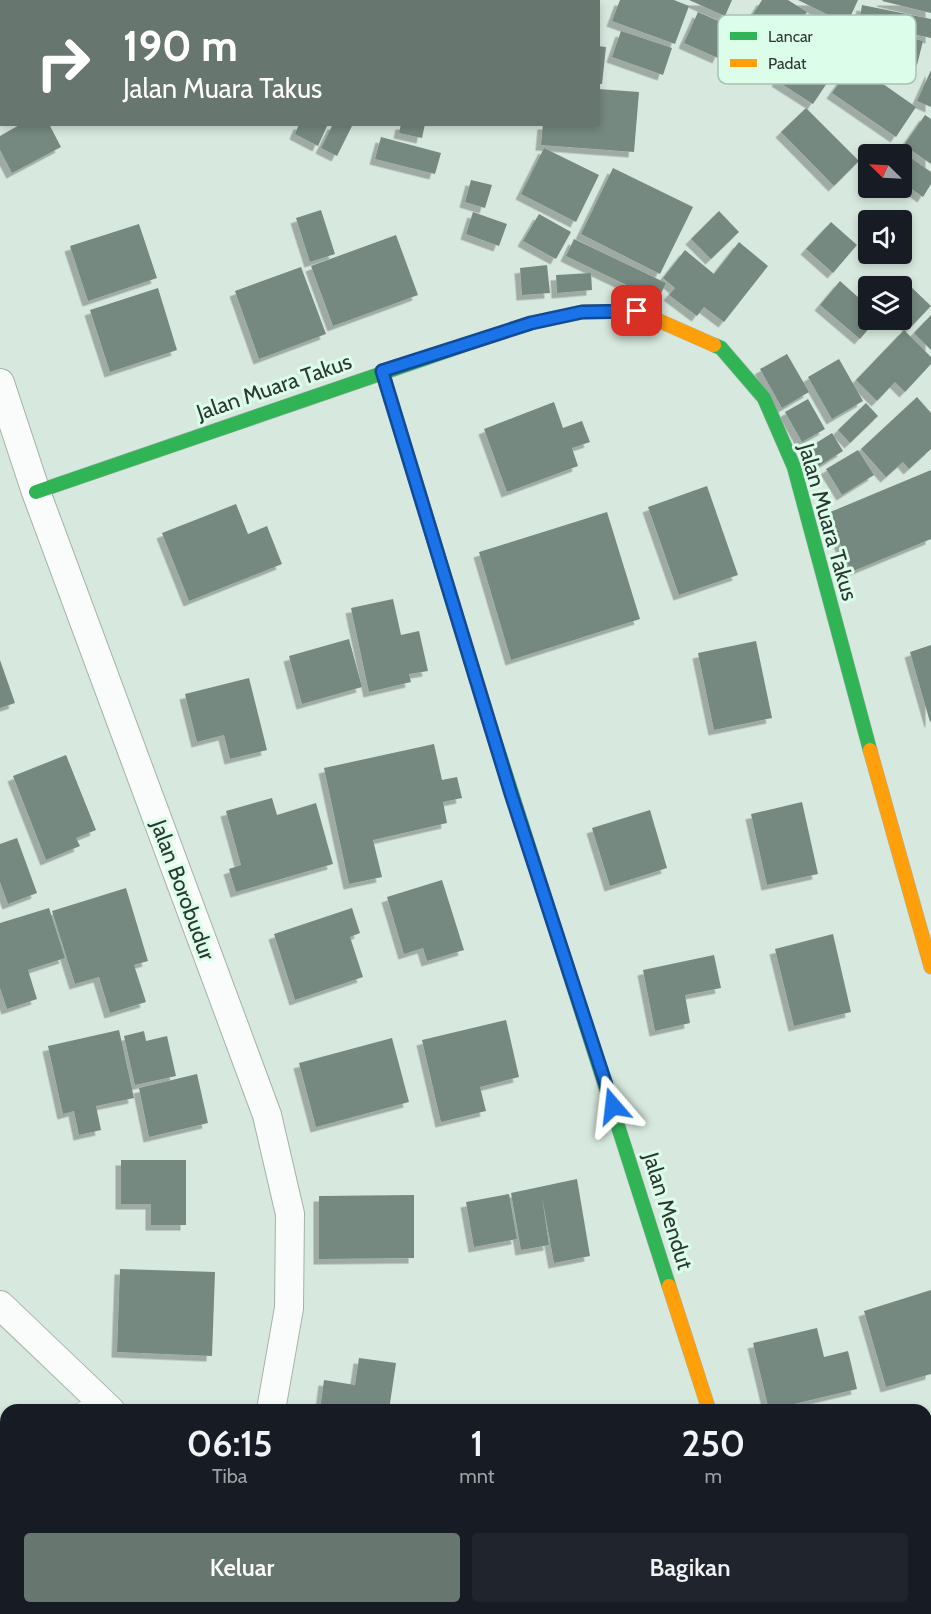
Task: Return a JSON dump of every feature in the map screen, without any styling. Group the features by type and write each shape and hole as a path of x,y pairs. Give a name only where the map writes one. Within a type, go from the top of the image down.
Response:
{"street":[{"name":"Jalan Muara Takus","path":"36,492 382,371 531,323 582,312 637,311 721,348 764,398 794,467 822,579 931,968"},
{"name":"Jalan Mendut","path":"382,371 511,794 707,1404"},
{"name":"Jalan Borobudur","path":"0,383 36,492 267,1115 290,1214 289,1308 273,1404"},
{"path":"0,1305 93,1404"}],"building":[{"path":"620,0 674,0 689,6 675,44 612,21"},
{"path":"689,0 732,0 725,15"},
{"path":"762,0 788,0 807,12 805,15 752,15"},
{"path":"798,0 858,0 851,15 829,15"},
{"path":"931,0 931,13 882,1"},
{"path":"862,5 911,15 860,15"},
{"path":"698,12 718,21 718,58 684,43"},
{"path":"916,16 931,19 931,38 916,35"},
{"path":"621,31 672,48 663,75 612,57"},
{"path":"916,39 923,41 916,65"},
{"path":"600,46 606,47 602,84 600,84"},
{"path":"931,70 931,107 917,101"},
{"path":"782,84 826,84 813,104"},
{"path":"838,84 883,84 916,107 896,137 832,93"},
{"path":"600,89 639,92 634,152 541,145 543,126 600,126"},
{"path":"806,108 858,162 834,186 781,132"},
{"path":"925,115 931,119 931,164 912,151 912,144 905,144"},
{"path":"18,126 50,126 61,147 12,173 0,150 0,136"},
{"path":"298,126 327,126 318,146 295,134"},
{"path":"332,126 352,126 337,156 321,148"},
{"path":"401,126 425,126 422,138 399,133"},
{"path":"381,137 441,153 435,174 375,159"},
{"path":"544,148 599,175 576,222 521,194"},
{"path":"912,159 931,172 931,184 923,197 912,189"},
{"path":"613,168 693,207 660,274 581,234"},
{"path":"471,180 492,185 485,208 465,202"},
{"path":"321,210 335,254 310,262 296,218"},
{"path":"719,211 739,232 711,259 691,239"},
{"path":"473,212 507,224 499,246 466,234"},
{"path":"539,214 571,232 556,259 523,241"},
{"path":"831,222 857,245 833,273 806,249"},
{"path":"139,224 157,278 88,301 70,246"},
{"path":"396,235 418,295 333,326 311,266"},
{"path":"574,239 666,283 658,300 566,256"},
{"path":"739,242 768,266 724,322 704,307 697,316 669,295 675,288 663,278 685,250 714,274"},
{"path":"547,265 550,293 522,295 520,268"},
{"path":"301,267 326,334 259,359 235,291"},
{"path":"591,273 592,290 557,293 556,275"},
{"path":"840,281 858,297 858,330 868,330 860,339 820,305"},
{"path":"158,288 177,350 110,372 90,310"},
{"path":"912,288 931,306 912,326"},
{"path":"931,315 931,350 914,333"},
{"path":"904,330 931,357 931,364 905,392 895,382 877,401 856,380"},
{"path":"787,354 809,392 782,408 760,369"},
{"path":"839,359 863,401 832,419 808,377"},
{"path":"917,397 931,413 931,449 909,469 903,462 886,477 861,449"},
{"path":"808,399 825,429 802,442 785,412"},
{"path":"554,402 563,428 582,421 590,442 572,448 578,466 507,492 484,429"},
{"path":"866,403 878,416 850,443 838,430"},
{"path":"832,433 843,451 816,468 805,450"},
{"path":"858,450 874,475 842,495 826,469"},
{"path":"931,470 931,539 851,572 828,513"},
{"path":"707,486 738,575 679,595 648,507"},
{"path":"236,504 248,534 267,526 282,564 189,601 162,533"},
{"path":"607,512 640,619 511,660 479,552"},
{"path":"393,599 401,635 419,631 428,671 409,674 411,682 369,692 351,608"},
{"path":"349,639 362,687 302,704 289,656"},
{"path":"756,641 772,718 714,730 698,653"},
{"path":"931,645 931,721 930,722 910,652"},
{"path":"0,660 15,703 0,708"},
{"path":"249,678 267,750 230,759 224,735 197,742 185,694"},
{"path":"434,744 442,780 457,777 462,798 443,802 447,823 373,840 382,877 349,884 324,768"},
{"path":"66,755 96,830 76,838 80,846 46,860 13,776"},
{"path":"272,798 277,815 316,803 333,864 236,892 229,869 241,865 226,811"},
{"path":"802,802 818,874 767,885 751,814"},
{"path":"650,810 667,868 610,886 592,828"},
{"path":"17,838 37,893 8,904 0,882 0,844"},
{"path":"442,880 464,950 427,961 423,948 404,954 387,897"},
{"path":"126,888 148,961 134,965 146,1002 110,1013 99,977 75,984 52,911"},
{"path":"49,908 65,958 28,970 37,999 7,1009 0,988 0,923"},
{"path":"352,908 360,933 350,937 363,977 295,1000 274,934"},
{"path":"833,934 851,1012 794,1026 775,949"},
{"path":"714,955 721,988 685,995 690,1023 655,1031 643,970"},
{"path":"506,1020 519,1077 480,1087 486,1111 441,1122 422,1040"},
{"path":"119,1030 134,1098 96,1106 101,1130 79,1135 74,1111 63,1114 48,1046"},
{"path":"144,1031 146,1041 167,1036 176,1076 135,1085 124,1036"},
{"path":"392,1038 409,1102 316,1127 299,1063"},
{"path":"197,1074 208,1123 149,1137 139,1088"},
{"path":"121,1160 186,1160 186,1225 151,1225 151,1204 121,1204"},
{"path":"577,1179 590,1256 554,1263 542,1197 549,1245 521,1250 511,1193"},
{"path":"509,1194 517,1239 474,1247 466,1202"},
{"path":"414,1195 414,1258 319,1259 319,1196"},
{"path":"120,1269 215,1272 212,1356 117,1352"},
{"path":"931,1290 931,1374 886,1387 864,1311"},
{"path":"817,1328 824,1357 848,1351 857,1389 794,1404 768,1404 753,1343"},
{"path":"359,1358 396,1363 390,1404 321,1404 324,1380 355,1385"}],"traffic: fast":[{"path":"36,492 482,339"},
{"path":"714,345 721,348 764,398 794,467 870,750"},
{"path":"491,728 669,1286"}],"traffic: slow":[{"path":"482,339 531,323 582,312 637,311 714,345"},
{"path":"382,371 491,728"},
{"path":"870,750 931,967"},
{"path":"669,1286 707,1404"}],"route":[{"path":"613,1106 511,794 382,371 531,323 582,312 637,311"}]}
